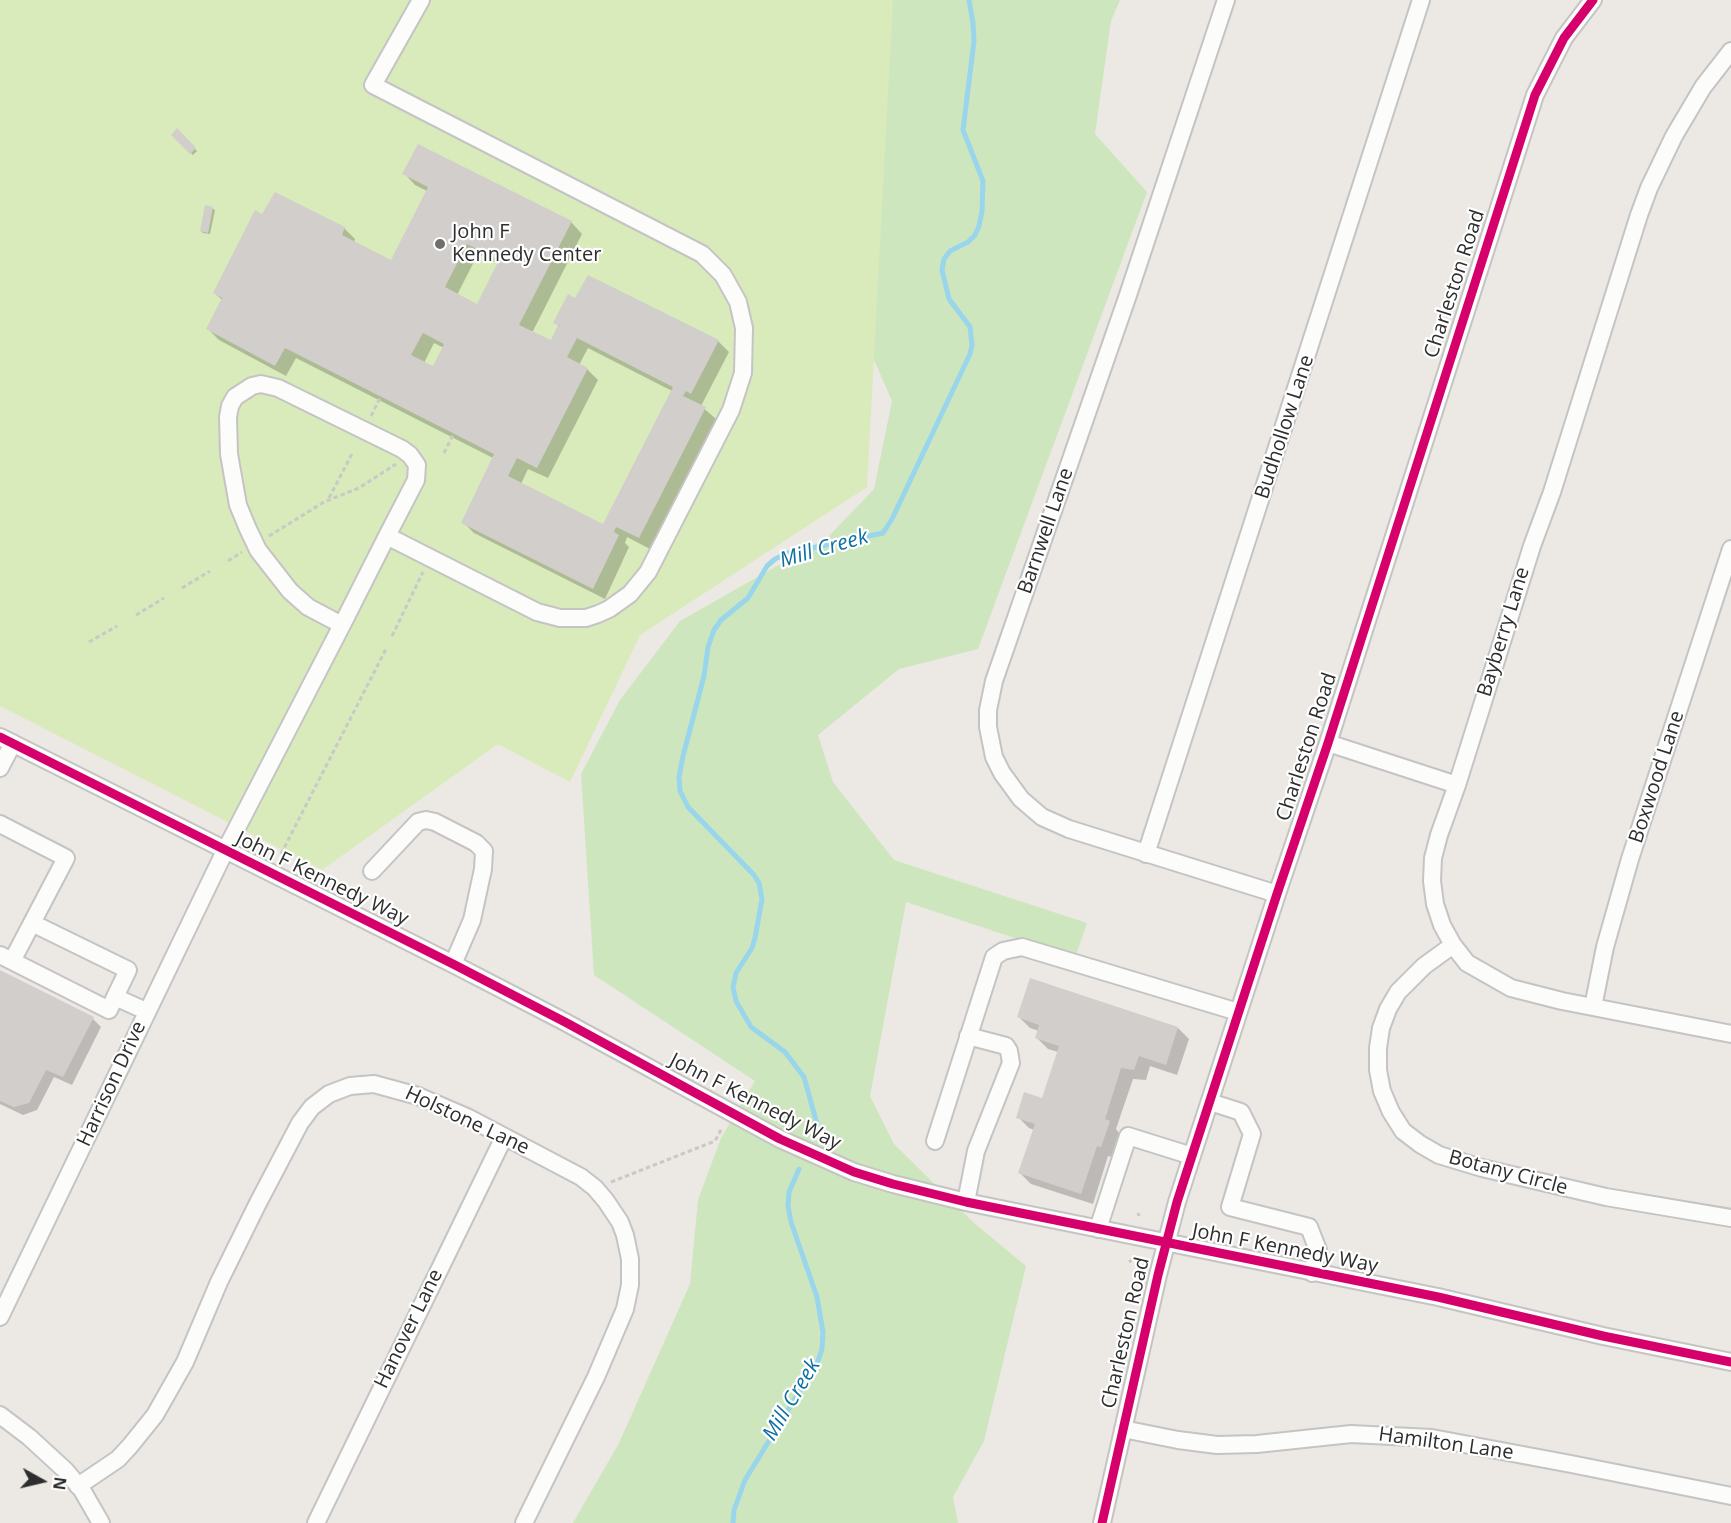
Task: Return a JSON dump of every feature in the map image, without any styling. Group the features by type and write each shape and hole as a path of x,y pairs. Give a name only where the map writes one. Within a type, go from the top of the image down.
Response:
{"street":[{"path":"387,536 548,616 573,619 598,614 609,609 630,594 648,572 731,410 743,374 744,328 738,302 723,275 702,254 373,85 421,0"},
{"name":"Barnwell Lane","path":"1226,0 1120,317 994,681 988,710 990,742 998,765 1011,787 1032,809 1054,823 1276,894"},
{"name":"Budhollow Lane","path":"1146,854 1421,0"},
{"name":"Charleston Road","path":"1102,1523 1166,1243 1276,894 1328,743 1535,95 1564,38 1593,0"},
{"name":"Bayberry Lane","path":"1731,51 1703,87 1649,188 1433,858 1432,881 1435,903 1442,925 1453,945 1467,963 1511,988 1536,996 1731,1034"},
{"name":"Harrison Drive","path":"0,1317 225,851 342,625 416,480 417,465 408,453 270,385 252,386 235,397 228,417 229,454 238,505 248,529 271,569 290,591 308,607 342,625"},
{"name":"Boxwood Lane","path":"1593,1007 1605,947 1630,859 1731,549"},
{"path":"0,768 6,740"},
{"name":"John F Kennedy Way","path":"6,740 453,964 575,1027 798,1148 871,1178 966,1202 1438,1297 1603,1336 1731,1362"},
{"path":"1328,743 1456,785"},
{"path":"372,872 418,822 426,820 435,822 476,843 484,851 483,869 472,920 453,964"},
{"path":"0,824 66,858 32,923 6,958 109,1010 128,970 32,923"},
{"name":"Botany Circle","path":"1453,945 1424,966 1398,992 1388,1009 1382,1028 1377,1048 1380,1080 1391,1112 1403,1131 1439,1155 1482,1168 1606,1197 1731,1218"},
{"path":"935,1141 994,957 1003,951 1022,947 1238,1012"},
{"path":"115,997 146,1011"},
{"path":"966,1202 976,1151 1011,1063 1006,1046 968,1036"},
{"name":"Holstone Lane","path":"78,1486 118,1459 155,1415 185,1362 219,1282 284,1152 312,1107 329,1094 350,1086 374,1084 418,1096 469,1118 559,1164 595,1188 614,1212 625,1235 630,1259 630,1285 625,1309 599,1370 524,1523"},
{"path":"1210,1102 1241,1112 1252,1134 1230,1207 1309,1227 1318,1250 1312,1273"},
{"path":"1098,1229 1128,1136 1192,1156"},
{"name":"Hanover Lane","path":"316,1523 504,1137"},
{"path":"0,1415 65,1470 102,1523"},
{"name":"Hamilton Lane","path":"1123,1429 1217,1445 1257,1444 1351,1434 1432,1438 1731,1496"}],"path":[{"path":"368,422 381,396"},
{"path":"444,453 454,433"},
{"path":"328,500 353,452"},
{"path":"268,537 328,500 359,488 401,461"},
{"path":"228,561 245,551"},
{"path":"392,636 426,566"},
{"path":"182,588 210,571"},
{"path":"136,615 164,598"},
{"path":"89,642 117,626"},
{"path":"281,854 386,649"},
{"path":"595,1188 715,1141 722,1128"}],"green space":[{"name":"John F Kennedy Center","path":"0,0 893,0 867,487 640,635 570,782 498,744 322,870 0,706"},
{"path":"801,0 1120,0 1111,21 1095,134 1147,192 978,649 899,669 818,735 833,782 894,860 1087,923 1075,958 906,902 870,1096 894,1144 973,1222 1026,1266 984,1441 953,1497 958,1523 573,1523 619,1443 690,1284 698,1200 721,1138 755,1081 594,975 581,774 620,700 680,621 828,537 874,489 892,401 814,223"}],"building":[{"path":"177,128 196,148 190,154 171,135"},
{"path":"418,144 572,221 519,325 551,340 557,327 560,326 553,323 568,294 575,298 588,275 719,340 691,394 686,391 683,396 706,407 639,538 616,527 614,532 619,535 593,589 461,523 494,454 285,348 275,366 206,329 222,298 213,293 255,210 262,214 275,192 345,227 342,235 391,260 428,187 402,174","holes":["467,244 499,260 477,304 445,287","423,333 444,344 433,366 411,355","577,338 673,387 603,524 508,476 517,458 537,468 588,368 567,357"]},
{"path":"205,205 213,207 208,233 200,231"},
{"path":"0,970 94,1017 63,1077 46,1070 29,1103 14,1107 0,1101"},
{"path":"1030,978 1178,1027 1166,1065 1139,1056 1134,1070 1121,1068 1105,1119 1110,1121 1101,1147 1097,1146 1081,1194 1018,1173 1035,1124 1016,1118 1024,1092 1042,1098 1059,1046 1035,1038 1039,1025 1017,1017"}],"waterway":[{"name":"Mill Creek","path":"814,1133 817,1124 804,1077 785,1052 751,1027 736,1001 733,987 736,973 752,948 755,938 762,899 759,883 754,875 688,807 680,791 679,777 704,676 708,647 714,630 721,620 748,598 767,566 775,559 788,553 883,533 892,519 970,354 972,345 970,327 949,299 942,270 944,259 950,251 968,242 975,235 982,211 983,181 963,130 974,41 969,0"},
{"name":"Mill Creek","path":"733,1523 734,1510 745,1480 818,1361 822,1349 823,1332 817,1297 791,1222 788,1206 789,1192 799,1169"}],"cycle path":[{"path":"1102,1523 1158,1275 1177,1202 1328,743 1535,95 1564,38 1593,0"},
{"path":"0,737 453,964 780,1139 854,1172 966,1202 1438,1297 1603,1336 1731,1362"}],"place":[{"name":"John F Kennedy Center","path":"440,244"}]}
